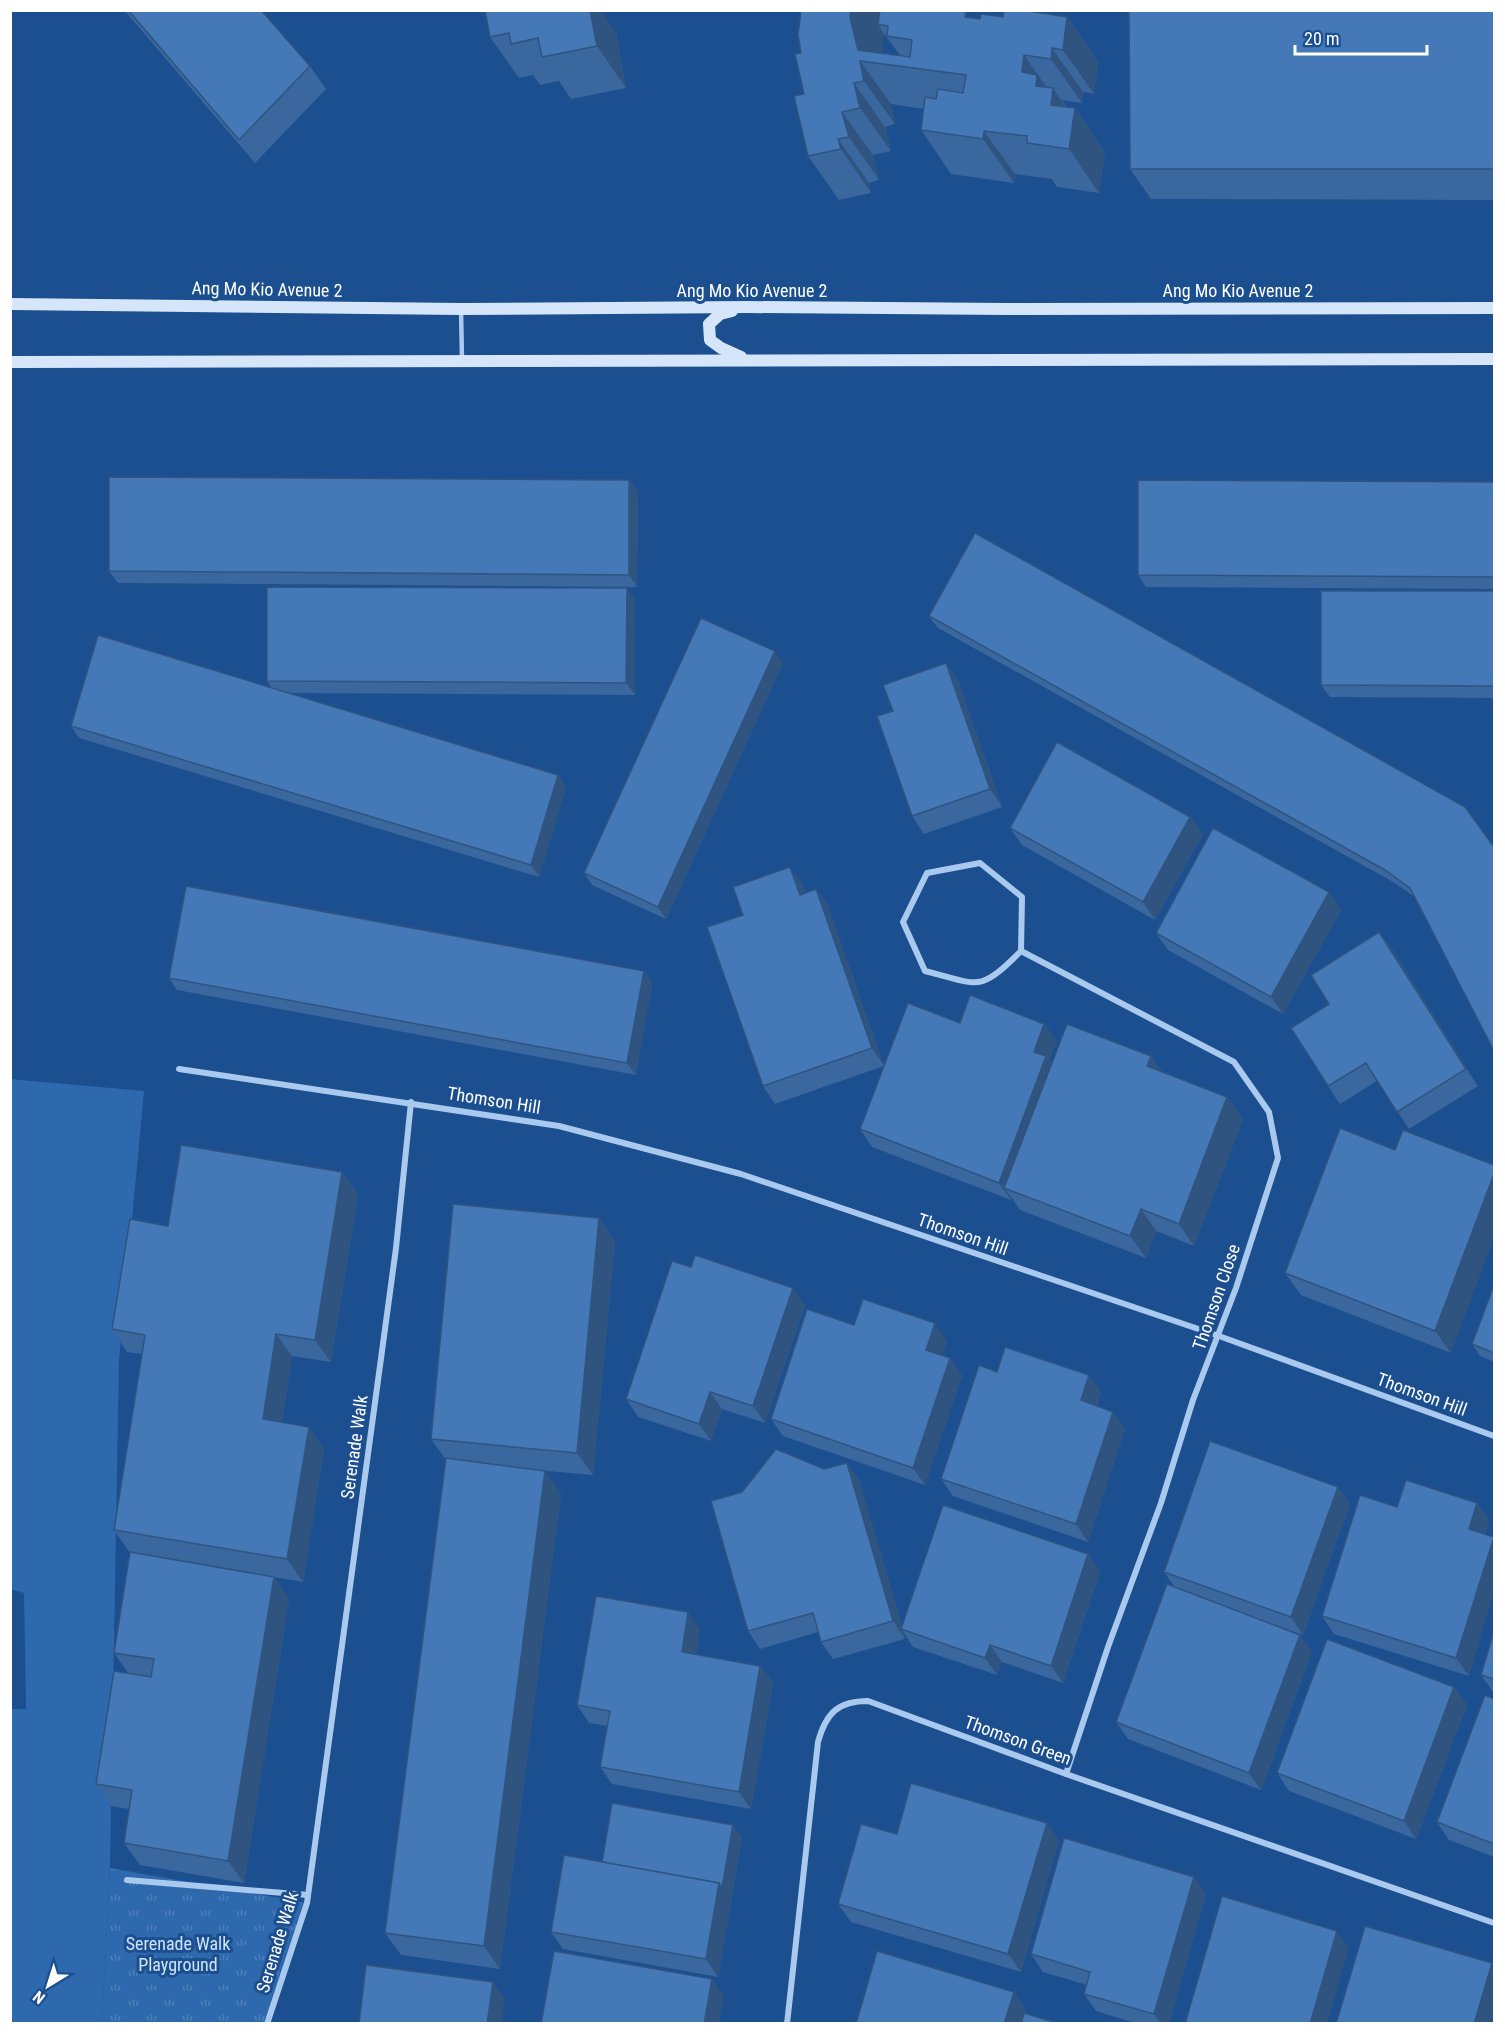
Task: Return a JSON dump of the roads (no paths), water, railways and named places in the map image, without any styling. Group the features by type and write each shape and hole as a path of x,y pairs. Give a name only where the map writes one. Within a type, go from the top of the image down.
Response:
{"main road":[{"name":"Ang Mo Kio Avenue 2","path":"10,304 461,309 747,306 1008,309 1494,308"},
{"path":"747,306 720,314 709,324 710,340 721,348 747,360"},
{"path":"10,362 1494,359"}],"street":[{"path":"980,863 1022,897 1021,951 997,975 978,984 925,971 903,922 927,873 980,863"},
{"name":"Thomson Close","path":"1021,951 1234,1062 1269,1112 1278,1158 1219,1336 1193,1401 1161,1503 1108,1647 1066,1774"},
{"path":"178,1069 411,1102"},
{"name":"Thomson Hill","path":"411,1102 559,1126 741,1174 1219,1336 1494,1436"},
{"name":"Serenade Walk","path":"267,2024 308,1895 395,1260 411,1102"},
{"name":"Thomson Green","path":"787,2024 818,1742 821,1730 836,1709 850,1701 868,1701 1066,1774 1494,1923"},
{"path":"127,1880 308,1895"}],"lane":[{"path":"461,309 462,360"}],"park label":[{"name":"Serenade Walk Playground","path":"178,1953"}]}
